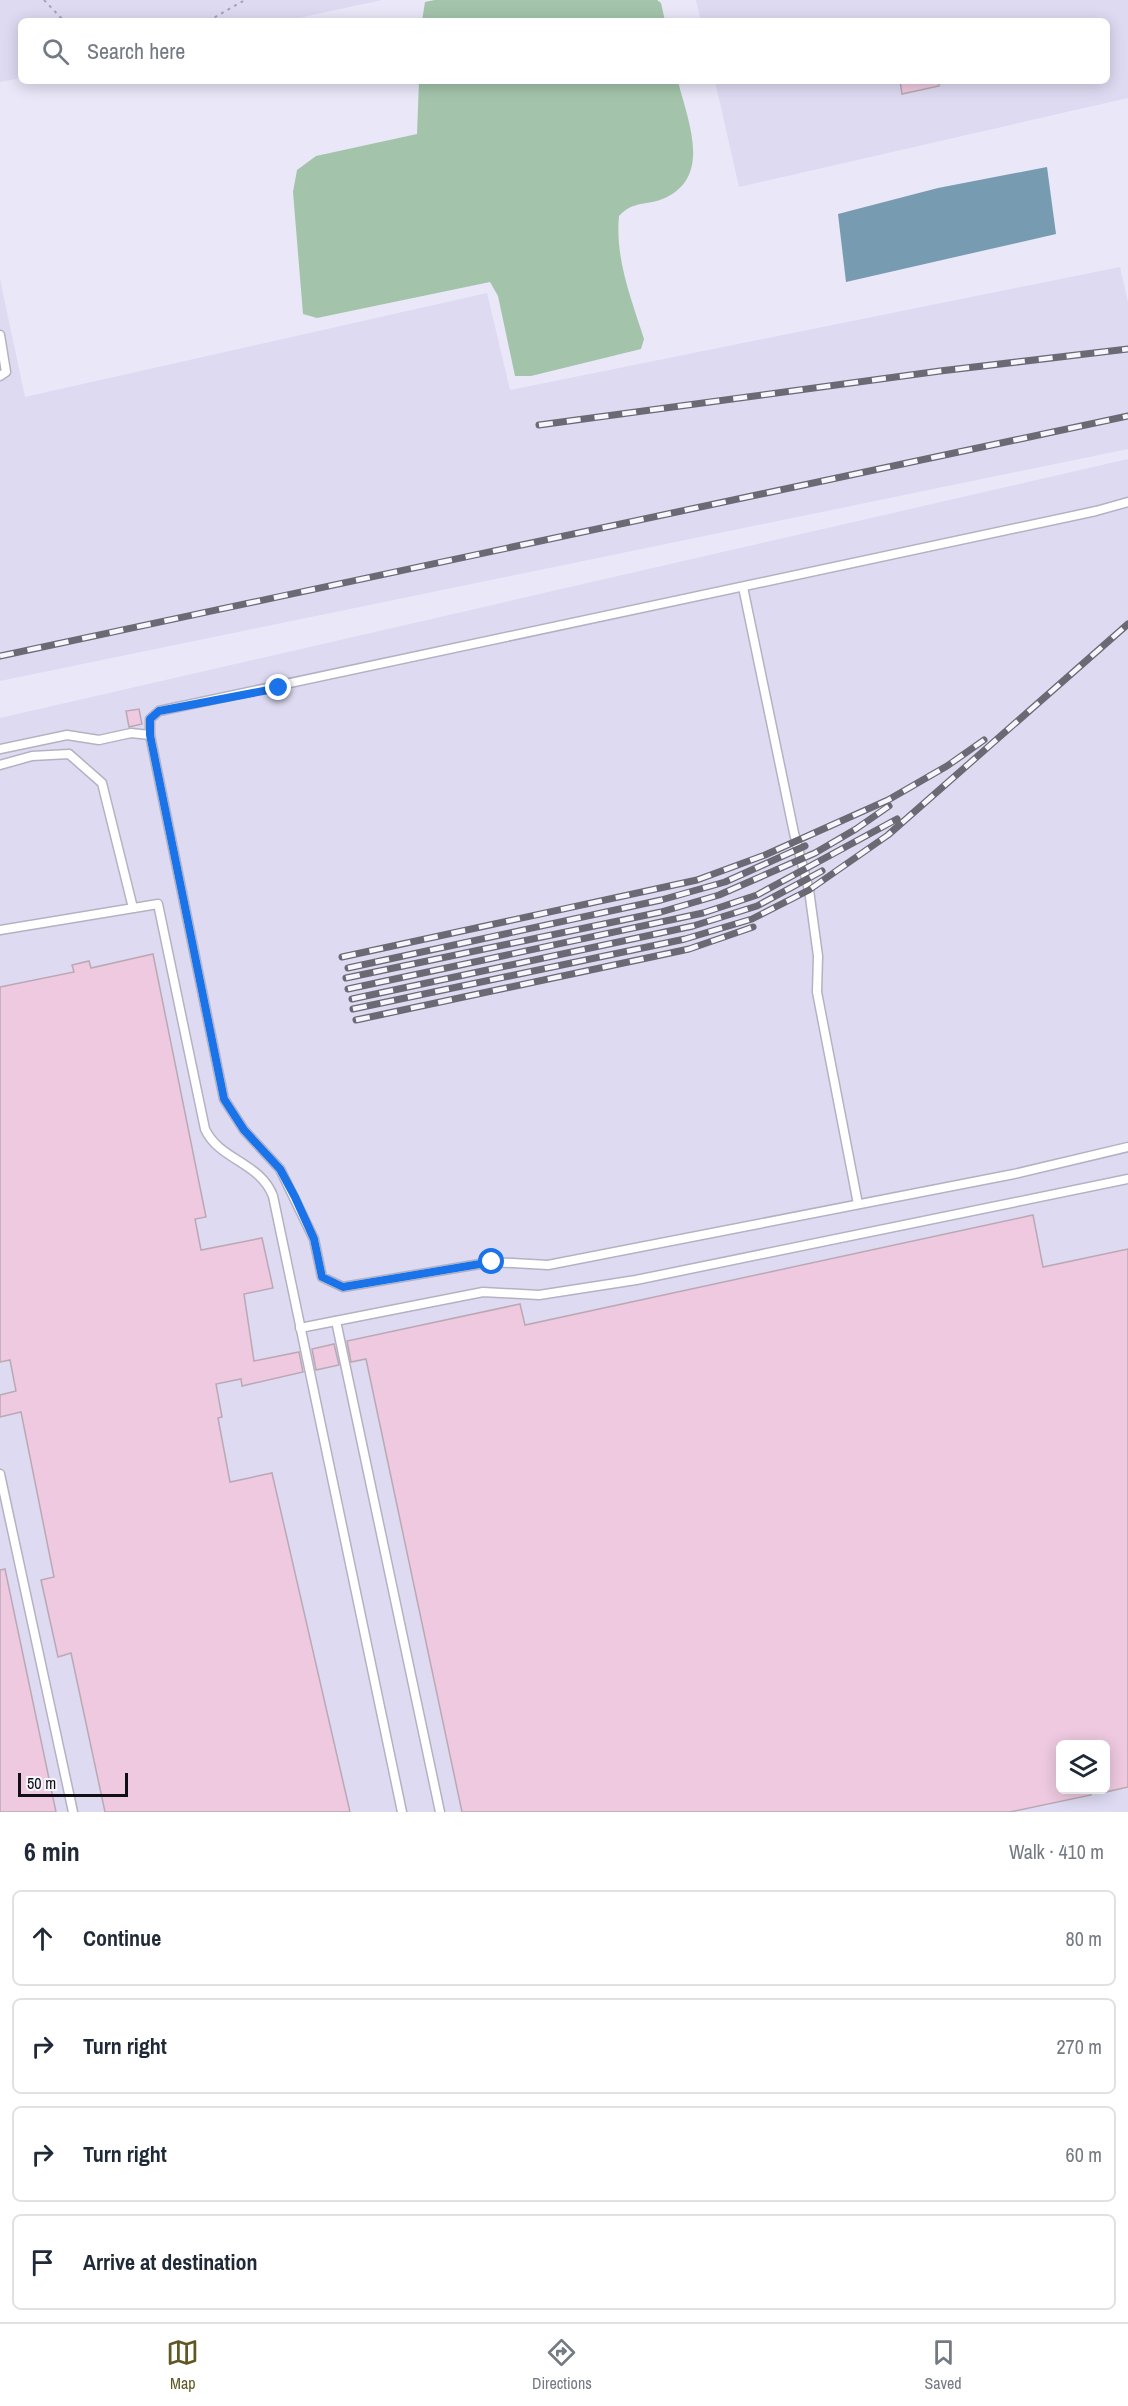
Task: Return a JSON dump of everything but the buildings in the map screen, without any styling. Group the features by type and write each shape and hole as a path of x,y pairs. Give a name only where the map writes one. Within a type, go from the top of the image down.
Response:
{"lane":[{"path":"0,335 6,365 6,372 0,376"},
{"path":"1128,502 1096,512 159,711 150,719 150,735 224,1099 244,1130 285,1178 314,1239 322,1277 343,1287 492,1262 548,1265 1014,1174 1128,1147"},
{"path":"743,587 809,890 818,956 818,992 858,1204"},
{"path":"0,749 66,735 99,740 131,733 150,735"},
{"path":"0,765 32,756 69,754 102,783 133,908"},
{"path":"0,930 158,904 205,1129 214,1144 254,1169 269,1185 402,1812"},
{"path":"300,1328 483,1292 539,1295 636,1280 1128,1179"},
{"path":"336,1321 440,1812"},
{"path":"0,1474 73,1812"}],"path":[{"path":"44,0 61,18"},
{"path":"213,18 244,0"}],"shaded area":[{"path":"0,0 382,0 299,18 18,18 18,79 0,82"},
{"path":"696,0 1128,0 1128,98 739,187 716,84 1110,84 1110,18 700,18"},
{"path":"1120,267 1128,302 1128,449 0,681 0,279 25,397 487,293 510,390"},
{"path":"1128,459 1128,1812 0,1812 0,718"}],"green space":[{"path":"435,0 657,0 661,3 664,18 422,18 425,2"},
{"path":"419,84 679,84 693,146 693,161 689,176 680,188 665,198 635,205 619,216 619,248 629,293 644,339 641,349 531,376 515,376 498,296 490,282 317,318 303,314 293,192 297,170 316,156 417,134"}],"water":[{"path":"1047,167 1056,234 846,282 838,214 938,188"}],"railway":[{"path":"539,425 940,371 1128,349"},
{"path":"0,656 1128,416"},
{"path":"353,1009 685,939 752,919 809,890 888,835 1128,624"},
{"path":"342,957 697,880 765,855 888,800 947,766 984,740"},
{"path":"346,978 661,912 719,895 815,853 889,806"},
{"path":"348,989 703,913 757,895 897,819"},
{"path":"348,968 661,900 725,882 805,846"},
{"path":"352,999 693,926 757,906 822,871"},
{"path":"356,1020 689,949 753,927"}],"route":[{"path":"279,688 159,711 150,719 150,735 224,1099 244,1130 280,1169 314,1239 322,1277 343,1287 449,1267 492,1262"}]}
